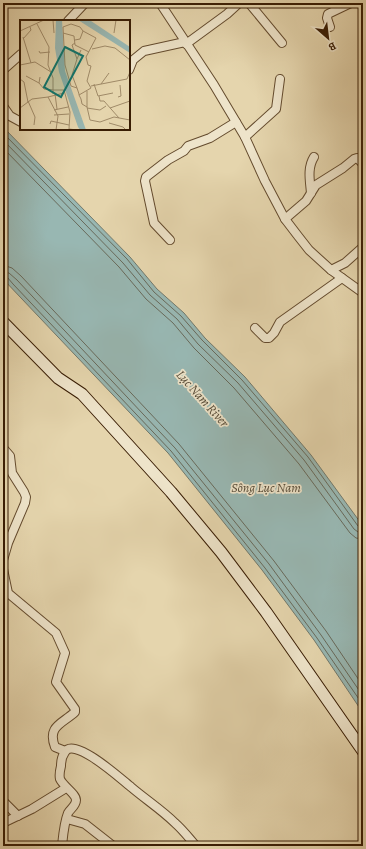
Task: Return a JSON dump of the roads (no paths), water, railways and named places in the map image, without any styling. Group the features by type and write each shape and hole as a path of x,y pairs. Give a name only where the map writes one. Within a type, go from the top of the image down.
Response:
{"street":[{"path":"69,20 85,3"},
{"path":"160,3 214,85 245,137 265,182 285,219 309,250 331,270 363,293"},
{"path":"130,68 133,60 144,51 186,43 227,14 239,3"},
{"path":"248,3 282,42"},
{"path":"330,27 327,18 328,14 351,3"},
{"path":"3,70 20,55"},
{"path":"245,137 276,108 280,79"},
{"path":"3,106 10,116 20,121"},
{"path":"170,240 154,223 145,181 146,177 168,160 184,151 188,146 210,138 236,122"},
{"path":"311,194 310,169 314,157"},
{"path":"285,219 306,201 316,185 322,180 343,168 354,159 357,158 363,164"},
{"path":"331,270 345,263 363,247"},
{"path":"255,328 265,338 269,338 274,333 280,322 342,278"},
{"path":"3,322 58,378 82,394 171,492 221,552 266,612 363,751"},
{"path":"3,448 10,456 12,474 26,497 3,560"},
{"path":"3,569 8,593 56,633 65,653 56,682 75,708 75,712 54,728 52,735 55,747 65,751 68,749 78,750 90,755 113,771 175,823 196,846"},
{"path":"62,846 68,813 76,800 75,796 66,788 60,779 61,764 65,751"},
{"path":"3,823 32,809 66,788"},
{"path":"3,801 18,816"},
{"path":"67,819 85,824 113,846"}],"water":[{"name":"Sông Lục Nam","path":"3,127 130,257 157,289 184,313 205,338 245,377 311,455 363,526 363,713 314,640 262,570 168,453 3,279"}],"water label":[{"name":"Lục Nam River","path":"203,398"}]}
